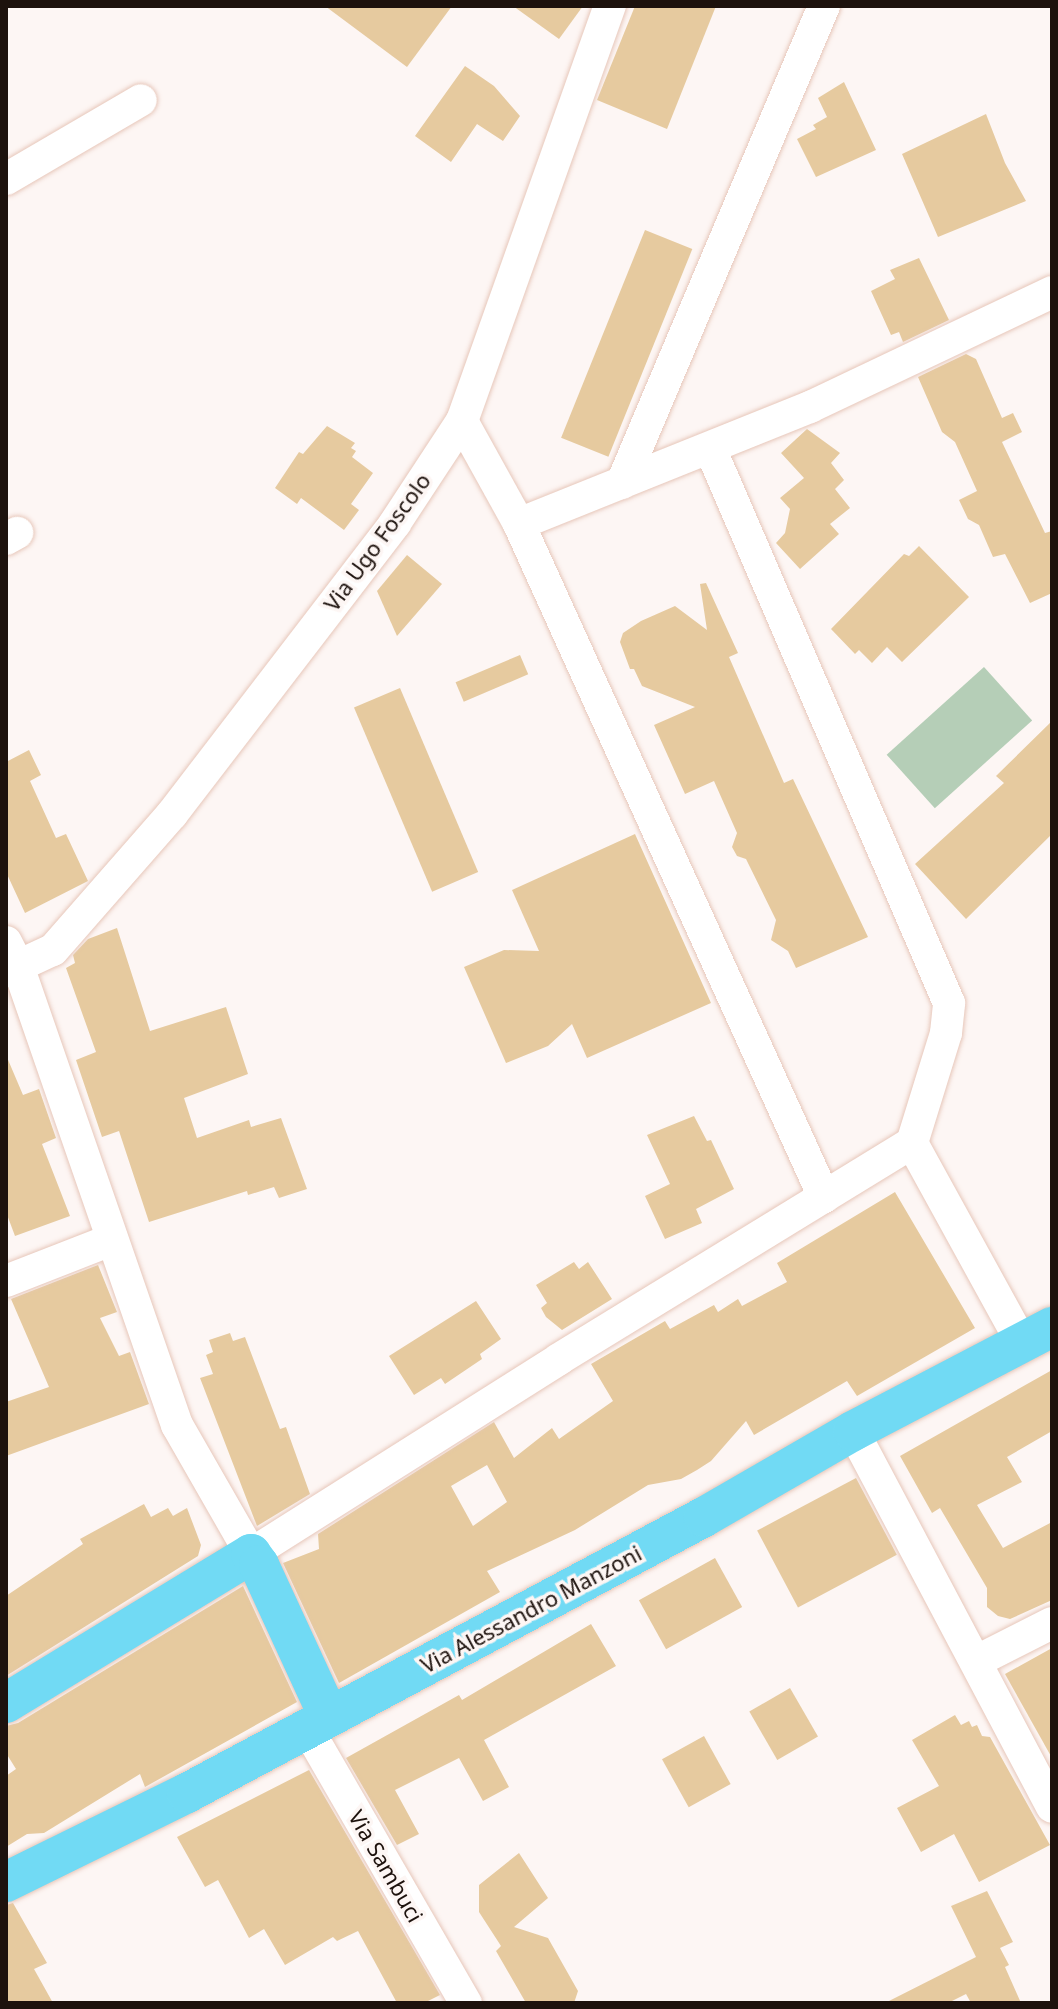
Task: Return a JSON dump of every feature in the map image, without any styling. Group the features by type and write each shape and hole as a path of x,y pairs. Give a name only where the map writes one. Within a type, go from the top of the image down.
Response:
{"main road":[{"name":"Via Alessandro Manzoni","path":"6,1882 318,1723 704,1517 853,1431 1037,1335"},
{"path":"6,1703 251,1554 259,1565 318,1723"}],"street":[{"name":"Via Ugo Foscolo","path":"10,960 53,950 172,814 395,523 462,421 610,6"},
{"path":"622,483 824,6"},
{"path":"6,179 141,100"},
{"path":"519,524 810,407 1052,292"},
{"path":"462,421 519,524 824,1197"},
{"path":"10,960 177,1425 251,1554 912,1143 946,1033 949,1003 710,448"},
{"path":"912,1143 1037,1335"},
{"path":"6,1281 111,1240"},
{"path":"853,1431 1052,1807"},
{"path":"977,1661 1052,1623"},
{"name":"Via Sambuci","path":"318,1723 466,2003"}],"green space":[{"path":"984,667 1032,721 935,808 887,755"}],"building":[{"path":"325,6 452,6 407,67"},
{"path":"513,6 583,6 559,39"},
{"path":"635,6 716,6 667,129 597,100"},
{"path":"465,66 494,86 520,116 503,141 477,124 451,162 415,136"},
{"path":"844,82 876,150 816,177 797,139 816,129 813,125 827,117 818,98"},
{"path":"986,114 1005,163 1026,201 938,237 902,154"},
{"path":"645,230 692,249 608,457 561,438"},
{"path":"919,258 949,320 903,342 899,332 891,335 871,291 895,279 890,270"},
{"path":"966,354 976,359 1002,418 1013,413 1022,432 1002,442 1045,533 1052,531 1052,593 1030,603 1005,554 993,557 979,525 968,519 959,500 977,491 955,442 942,432 918,377"},
{"path":"327,426 355,443 351,448 356,451 352,457 373,473 351,504 359,510 344,530 301,498 297,504 275,488 299,452 303,454"},
{"path":"807,429 840,453 831,463 844,480 835,489 850,508 830,524 839,534 800,569 776,543 785,533 790,509 780,498 804,478 781,453"},
{"path":"919,546 969,597 902,662 887,647 872,663 859,650 855,654 831,629 904,554 909,556"},
{"path":"407,555 442,584 397,636 377,591"},
{"path":"706,583 738,653 729,657 784,783 793,779 868,937 796,968 788,951 771,940 776,920 746,859 737,856 732,847 737,833 714,781 685,794 654,725 695,707 642,686 634,669 630,669 620,642 623,633 641,621 675,606 707,630 700,584"},
{"path":"520,655 528,674 464,702 456,682"},
{"path":"400,688 478,872 432,892 354,708"},
{"path":"1052,721 1052,834 966,919 915,864 1004,783 996,776"},
{"path":"29,750 41,775 30,781 56,838 66,834 88,881 25,913 6,872 6,762"},
{"path":"635,834 711,1003 587,1058 572,1024 548,1046 506,1063 464,967 504,950 539,951 512,890"},
{"path":"117,928 150,1031 226,1007 248,1074 184,1098 197,1138 249,1120 251,1127 281,1118 307,1189 279,1198 274,1187 248,1195 247,1191 149,1222 119,1131 102,1137 76,1060 96,1052 66,968 75,963 73,955 88,939"},
{"path":"6,1055 23,1095 39,1089 56,1138 42,1144 70,1216 15,1236 6,1212"},
{"path":"694,1116 707,1141 711,1140 734,1189 696,1209 702,1223 665,1239 645,1196 670,1184 647,1135"},
{"path":"895,1192 975,1328 857,1396 847,1381 754,1435 746,1421 711,1461 681,1479 648,1485 575,1530 487,1571 500,1592 339,1683 283,1563 319,1549 318,1534 494,1422 514,1458 552,1428 559,1439 613,1401 591,1364 665,1321 670,1329 714,1305 718,1312 738,1299 742,1306 787,1282 777,1263","holes":["487,1465 507,1502 473,1526 451,1486"]},
{"path":"574,1262 579,1269 588,1262 612,1299 562,1330 546,1317 541,1308 547,1303 536,1285"},
{"path":"98,1265 117,1312 100,1318 119,1356 130,1352 149,1404 6,1456 6,1402 49,1387 11,1299"},
{"path":"476,1301 501,1339 480,1354 482,1359 445,1384 441,1378 414,1395 389,1356"},
{"path":"230,1333 233,1341 245,1337 280,1429 286,1427 310,1494 257,1526 200,1378 213,1374 206,1355 213,1352 209,1340"},
{"path":"1052,1370 1052,1431 1007,1457 1022,1482 977,1505 1003,1548 1052,1522 1052,1600 1010,1619 998,1616 987,1607 987,1588 940,1508 932,1513 900,1456"},
{"path":"856,1478 897,1555 798,1607 757,1531"},
{"path":"144,1504 151,1517 168,1508 173,1516 187,1508 201,1545 198,1556 6,1676 6,1596 83,1544 80,1539"},
{"path":"715,1558 742,1607 666,1649 639,1600"},
{"path":"243,1586 297,1702 145,1787 140,1774 44,1833 27,1834 6,1847 6,1776 16,1769 6,1753 6,1726 18,1723"},
{"path":"591,1624 616,1666 484,1740 509,1787 483,1801 459,1758 395,1790 419,1834 397,1845 346,1758 459,1695 462,1700"},
{"path":"1052,1648 1052,1758 1005,1674"},
{"path":"790,1688 818,1736 777,1760 749,1712"},
{"path":"955,1715 961,1725 969,1721 972,1727 977,1725 982,1736 990,1737 1050,1845 979,1882 954,1834 921,1852 897,1808 939,1786 912,1740"},
{"path":"704,1736 731,1784 689,1807 662,1759"},
{"path":"309,1770 440,1995 424,2003 397,2003 358,1931 337,1941 333,1937 285,1965 264,1929 249,1938 218,1880 205,1887 177,1837"},
{"path":"519,1853 548,1898 514,1927 548,1938 578,1991 574,2003 526,2003 496,1951 501,1946 479,1912 479,1885"},
{"path":"987,1891 1013,1942 1000,1948 1021,2003 971,2003 966,1994 948,2003 885,2003 976,1957 951,1906"},
{"path":"13,1903 47,1963 34,1969 53,2003 6,2003 6,1905"}]}
